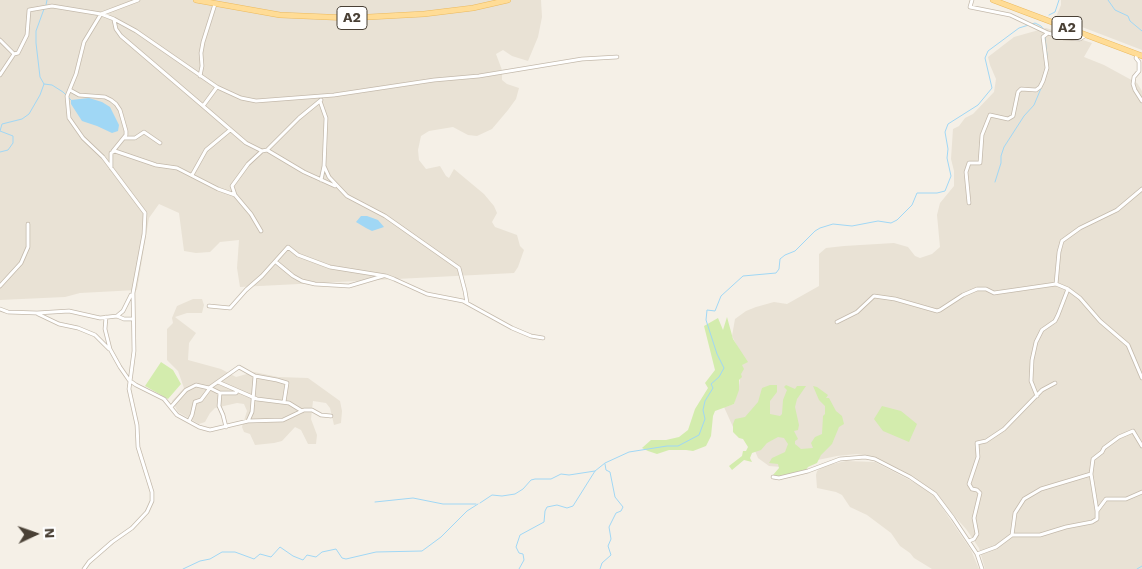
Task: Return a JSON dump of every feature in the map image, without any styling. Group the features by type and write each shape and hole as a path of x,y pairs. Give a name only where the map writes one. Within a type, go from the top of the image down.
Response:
{"main road":[{"name":"A2","path":"196,0 298,16 372,18 473,8 508,0"},
{"name":"A2","path":"993,0 1139,55"}],"street":[{"path":"84,569 89,562 112,542 132,528 147,512 152,501 152,492 138,447 137,425 129,389 134,350 133,293 144,234 145,213 112,168 83,138 69,118 68,96 84,42 101,14 138,0"},
{"path":"972,0 970,7 1010,16 1064,38 1080,40 1086,35"},
{"path":"200,76 203,42 215,4"},
{"path":"0,75 14,54 18,53 27,35 29,10 52,6 101,14 114,19 136,31 217,87 241,98 256,100 326,96 434,80 479,76 582,59 618,57"},
{"path":"114,19 116,29 121,36 246,143 265,150 304,172 336,186"},
{"path":"969,203 966,172 970,163 980,163 982,135 990,115 1008,119 1013,116 1018,92 1021,89 1036,90 1040,87 1047,68 1043,37 1048,33"},
{"path":"0,40 14,54"},
{"path":"1139,55 1136,58 1139,62 1139,70 1134,77 1134,84 1135,90 1142,100"},
{"path":"202,106 217,87"},
{"path":"70,90 79,95 104,97 112,100 120,110 126,131 124,138 113,151 111,159 112,168"},
{"path":"261,230 235,195 232,189 233,184 248,164 326,96"},
{"path":"320,101 326,118 324,166 321,180"},
{"path":"192,175 206,150 230,130"},
{"path":"124,138 135,138 144,132 160,144"},
{"path":"113,151 156,165 178,168 235,195"},
{"path":"324,166 329,177 347,196 386,216 459,268 466,291 467,303"},
{"path":"1056,284 1062,241 1080,228 1117,210 1142,189"},
{"path":"0,286 21,263 28,247 28,224"},
{"path":"209,306 230,308 276,262 288,247 298,255 330,267 383,276 427,294 445,299 454,298 467,303 512,328 531,336 543,338"},
{"path":"276,262 293,276 302,281 315,284 348,286 383,276"},
{"path":"837,322 857,312 874,296 896,299 937,311 977,289 986,289 994,293 1056,284 1068,289 1080,298 1100,322 1128,345 1142,378"},
{"path":"1037,396 1031,381 1032,360 1036,342 1042,330 1055,321 1068,289"},
{"path":"117,316 133,293"},
{"path":"0,309 8,312 37,313 69,311 79,312 88,316 117,316 124,319 132,319"},
{"path":"37,313 59,324 78,328 95,335 110,349"},
{"path":"106,317 106,335 110,349 129,380 145,390 159,395 168,402 178,415 204,429 210,430 248,421 283,420 302,411 312,410 321,415 332,416"},
{"path":"189,422 194,402 201,400 210,388 239,368 255,376 287,383 284,402"},
{"path":"248,421 251,417 254,398 255,376"},
{"path":"218,382 254,398 292,404 302,411"},
{"path":"969,541 974,539 977,534 974,518 980,493 972,489 970,484 978,457 977,443 986,441 1004,430 1042,390 1055,383"},
{"path":"171,407 190,388 196,385 210,388 220,393 236,393 237,391"},
{"path":"220,393 219,406 226,427"},
{"path":"978,554 996,548 1012,536 1040,535 1092,522 1097,519 1091,474 1093,460 1104,448 1133,431 1142,446"},
{"path":"773,477 779,478 808,471 840,459 870,458 882,462 924,486 934,494 978,554 982,569"},
{"path":"1012,536 1015,513 1024,499 1041,489 1091,474"},
{"path":"1096,511 1106,499 1126,499 1142,492"}],"shaded area":[{"path":"0,0 541,0 542,17 538,37 528,61 512,56 503,50 496,54 502,70 502,80 519,88 516,99 508,110 492,129 477,136 468,135 453,127 429,131 421,136 418,150 419,160 426,169 440,166 449,178 454,169 484,194 497,213 492,222 495,227 517,235 520,246 524,250 518,267 514,273 240,287 237,268 239,240 220,242 210,252 196,253 184,251 179,213 159,204 149,218 137,290 80,293 65,297 0,300"},
{"path":"1061,0 1142,0 1142,50 1056,17"},
{"path":"1046,28 1092,43 1084,57 1104,65 1137,83 1142,91 1142,569 985,569 979,548 966,529 932,491 922,483 873,457 857,454 808,462 794,468 769,466 758,458 752,444 733,427 724,407 734,404 742,365 738,348 732,336 735,319 756,307 774,302 787,304 819,286 819,254 826,248 894,243 908,247 915,256 920,258 932,254 940,247 937,215 940,203 954,186 954,171 951,159 953,129 959,126 965,118 973,114 994,92 996,79 988,57 1014,37"},
{"path":"193,299 202,299 204,305 202,313 187,313 175,317 196,333 189,343 188,360 221,369 236,377 254,372 278,377 308,378 340,401 342,411 341,423 334,425 330,408 326,403 313,401 311,419 317,435 316,444 308,444 301,430 295,427 282,441 255,445 250,434 244,432 242,427 247,411 244,404 237,403 215,408 205,422 199,424 178,412 172,401 184,388 178,371 167,360 167,329 173,323 172,318 177,306"},
{"path":"846,461 875,462 923,487 935,497 971,550 979,569 932,569 914,558 900,546 891,533 867,515 850,507 842,495 817,488 817,471 824,466"}],"green space":[{"path":"727,317 733,339 748,362 742,365 744,369 739,380 739,390 734,404 715,411 711,436 706,446 693,451 669,450 657,454 642,448 651,440 666,440 679,437 688,430 695,409 708,388 705,383 715,370 704,326 718,318 723,330"},
{"path":"161,362 173,370 181,384 168,399 145,386"},
{"path":"777,385 777,392 770,401 770,414 780,416 787,390 784,387 786,385 795,389 797,386 806,386 797,399 795,407 799,425 798,430 794,431 798,439 795,441 795,444 801,449 813,448 811,443 815,437 822,434 825,406 819,400 813,386 828,395 826,398 829,398 836,411 842,416 844,424 839,427 832,444 821,455 817,463 806,470 780,477 773,475 779,468 778,464 769,463 772,458 785,452 788,444 784,438 778,437 767,443 761,450 752,453 750,458 752,462 744,460 732,470 729,466 742,456 743,451 746,451 748,447 743,439 733,432 735,419 745,417 758,402 762,388"},
{"path":"882,406 901,411 917,424 909,442 883,431 874,419"}],"water":[{"path":"89,98 110,107 119,125 118,131 112,133 82,121 71,104 71,100"},
{"path":"361,216 378,220 384,227 372,231 356,222"}],"waterway":[{"path":"46,5 47,0"},
{"path":"1049,15 1055,12 1059,0"},
{"path":"1108,0 1115,10 1128,16 1130,21 1142,31"},
{"path":"0,152 8,150 13,143 13,136 0,131 2,124 22,119 29,114 44,84 40,77 36,43 36,31 44,9"},
{"path":"519,569 524,560 523,554 519,553 516,547 520,535 544,522 547,507 557,505 567,508 573,506 595,471 605,463 629,452 678,446 699,435 705,419 703,410 705,401 713,388 711,384 719,377 724,368 717,354 706,320 707,310 715,311 721,296 743,276 776,273 779,269 780,259 795,251 820,228 833,224 852,226 878,221 891,223 897,220 912,205 917,193 945,191 951,176 947,158 948,149 945,132 948,124 978,105 992,88 985,58 988,51 1019,28 1035,23 1045,31"},
{"path":"1045,37 1047,55"},
{"path":"44,84 52,85 71,100"},
{"path":"995,182 1004,147 1024,116 1034,105 1042,86"},
{"path":"600,569 602,563 611,555 608,546 611,539 609,527 616,513 621,511 623,507 615,497 610,472 606,470 605,464"},
{"path":"480,503 492,495 515,494 523,489 531,480 551,479 561,474 569,475 595,471"},
{"path":"375,502 413,498 443,504 476,504"},
{"path":"183,569 200,561 210,559 222,552 235,552 254,559 260,554 271,557 280,547 303,560 307,555 316,557 322,552 336,549 342,558 346,559 376,552 422,551 441,537 467,511 478,504"},
{"path":"1137,569 1142,566"}]}
